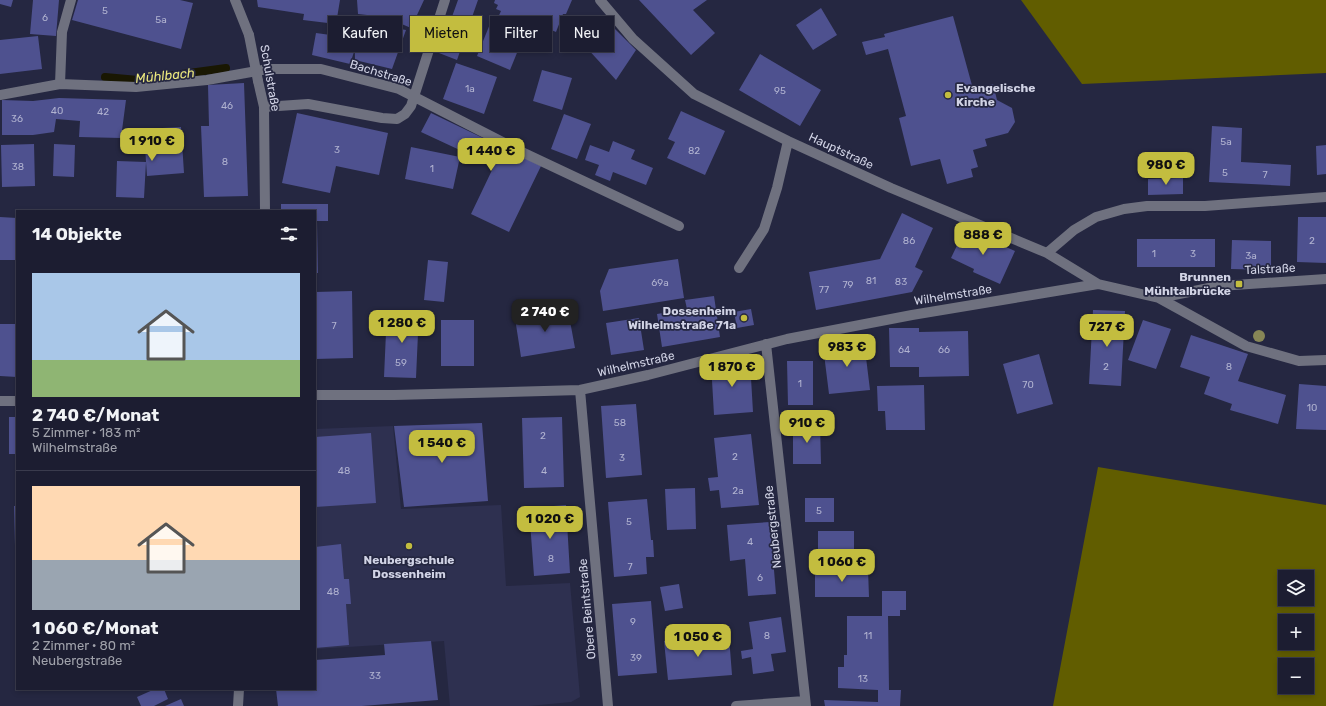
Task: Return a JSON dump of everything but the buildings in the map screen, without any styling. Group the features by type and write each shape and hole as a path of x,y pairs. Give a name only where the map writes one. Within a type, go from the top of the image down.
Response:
{"street":[{"path":"60,84 62,32 71,0"},
{"name":"Schulstraße","path":"234,0 249,36 264,107 265,210"},
{"path":"264,107 308,104 382,118 397,119 405,114 411,106 446,0"},
{"name":"Hauptstraße","path":"600,0 633,38 694,94 788,141 890,188 1047,253 1098,284"},
{"name":"Bachstraße","path":"0,95 60,84 136,87 207,80 273,69 321,69 399,89 524,153 679,226"},
{"path":"739,268 764,229 777,188 788,141"},
{"path":"1047,253 1074,230 1096,217 1124,209 1147,206 1205,206 1326,197"},
{"name":"Talstraße","path":"1098,284 1159,298 1219,286 1326,279"},
{"name":"Wilhelmstraße","path":"316,395 580,390 648,375 766,344 912,314 1098,284"},
{"path":"1159,298 1246,346 1299,361 1326,360"},
{"name":"Neubergstraße","path":"766,344 805,703"},
{"name":"Obere Beintstraße","path":"580,390 608,706"},
{"path":"0,401 16,401"},
{"path":"238,706 239,690"},
{"path":"736,706 805,703"}],"shaded area":[{"path":"1021,0 1326,0 1326,73 1082,84"},
{"name":"Neubergschule Dossenheim","path":"393,426 401,509 501,505 506,586 570,583 580,697 571,702 529,706 450,706 444,641 316,649 316,429"},
{"path":"1098,467 1326,505 1326,706 1053,706"}],"waterway":[{"name":"Mühlbach","path":"105,77 138,80 226,68"}],"place":[{"name":"Evangelische Kirche","path":"948,95"},
{"name":"Brunnen Mühltalbrücke","path":"1239,284"},
{"name":"Dossenheim Wilhelmstraße 71a","path":"744,318"},
{"name":"Neubergschule Dossenheim","path":"409,546"}]}
